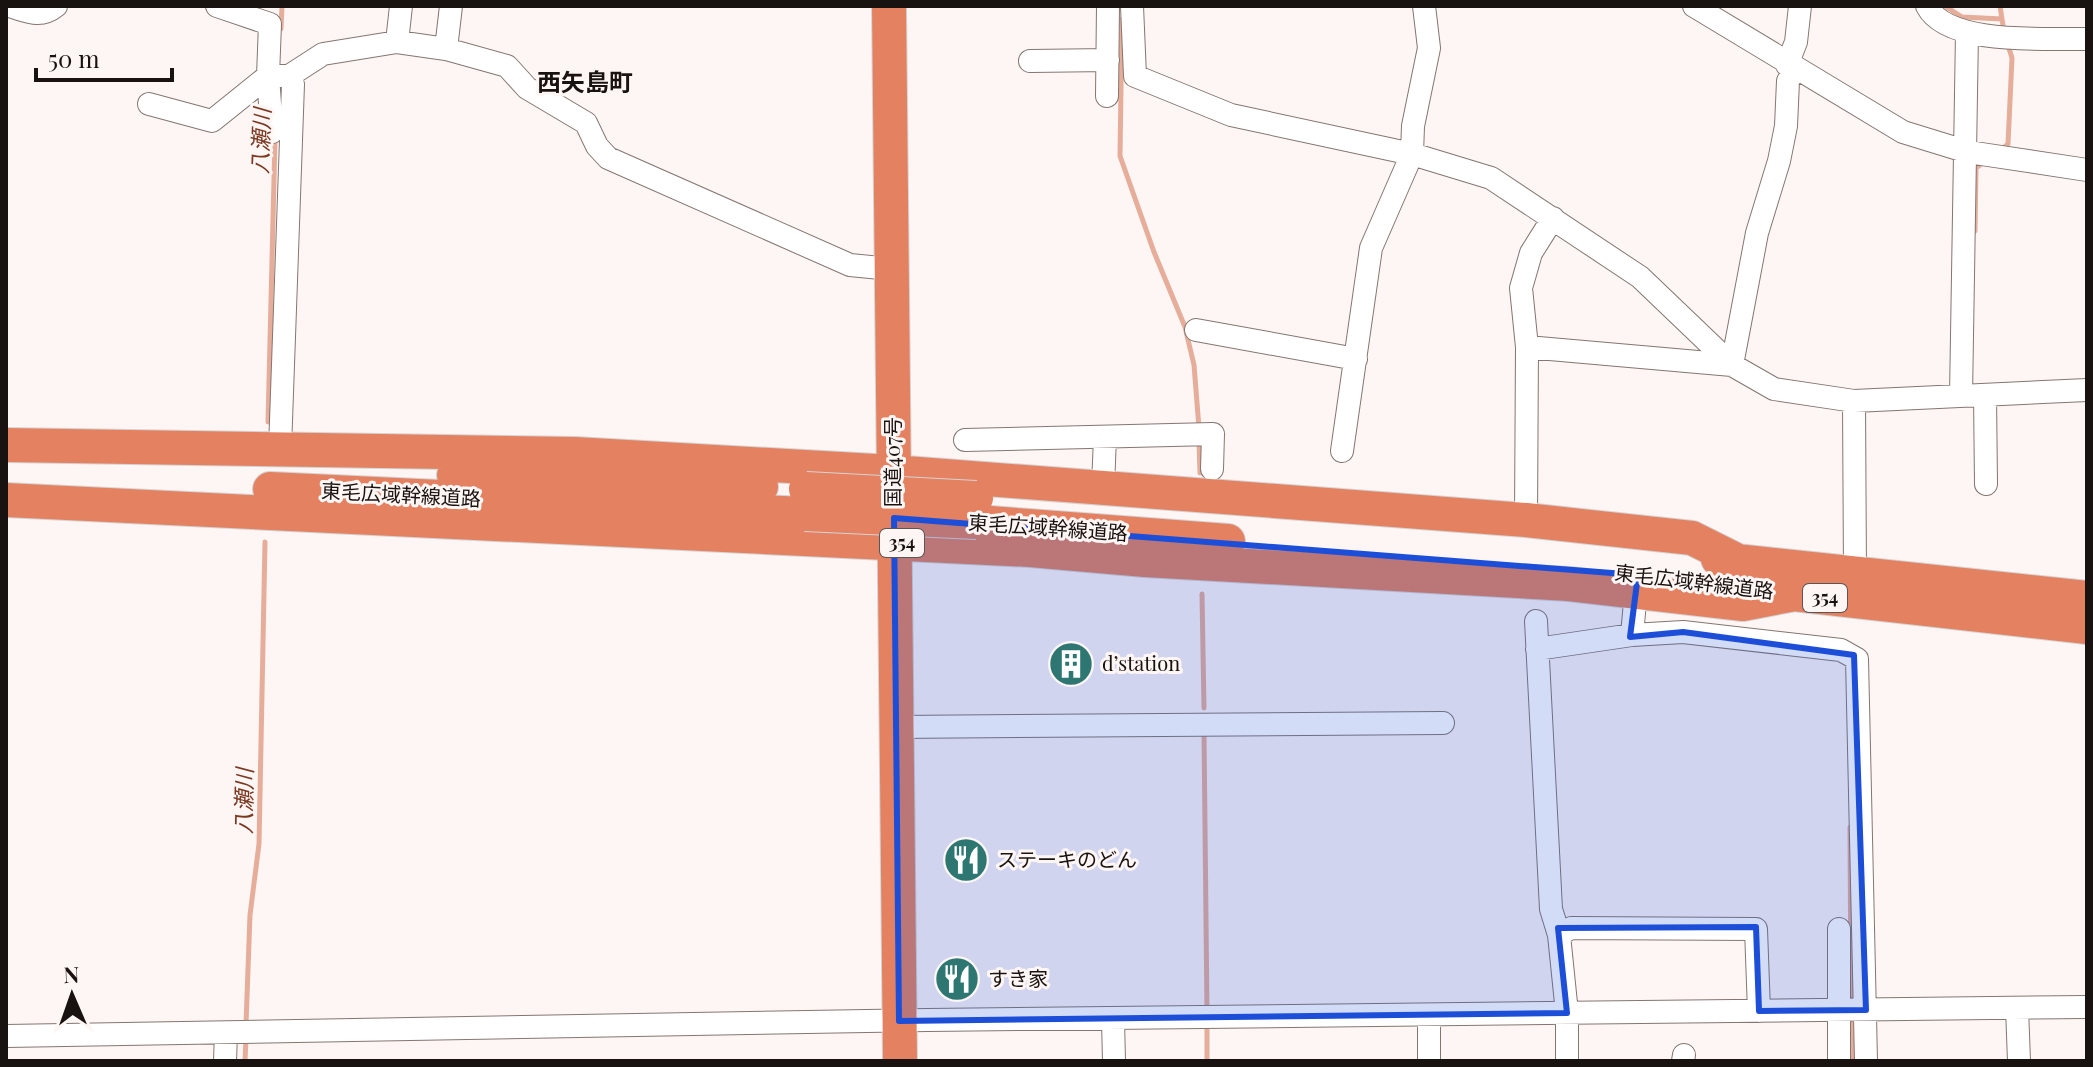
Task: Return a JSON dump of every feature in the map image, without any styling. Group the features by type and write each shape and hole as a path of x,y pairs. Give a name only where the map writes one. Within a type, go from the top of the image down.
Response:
{"highway":[{"name":"国道407号","path":"889,6 900,1061"},
{"name":"354","path":"6,445 575,454 893,472 1526,520 1692,538 1738,561"},
{"name":"東毛広域幹線道路","path":"6,460 1570,543 2087,598"},
{"name":"東毛広域幹線道路","path":"6,483 805,501"},
{"name":"354","path":"6,500 894,542 1637,583"},
{"name":"東毛広域幹線道路","path":"977,510 1637,583 1743,604 1795,594 2087,627"}],"street":[{"path":"9,6 38,14 46,14 56,6"},
{"path":"217,6 270,24 277,76 272,132"},
{"path":"397,42 401,6"},
{"path":"446,49 451,6"},
{"path":"1107,96 1108,6"},
{"path":"1132,6 1135,76 1231,115 1412,154 1491,178 1640,277 1732,365 1774,389 1854,401 2087,390"},
{"path":"1342,451 1371,248 1412,154 1413,126 1429,48 1424,6"},
{"path":"1694,6 1903,132 1968,152 2087,170"},
{"path":"1732,365 1757,233 1786,126 1788,81 1800,6"},
{"path":"1927,6 1946,24 1967,33 2087,39"},
{"path":"1961,396 1968,152 1967,33"},
{"path":"149,104 212,121 277,76 323,54 397,42 446,49 507,66 527,88 586,123 597,146 608,158 850,265 891,269"},
{"path":"1030,61 1108,60"},
{"path":"277,76 293,84 280,449"},
{"path":"1526,520 1527,347 1521,288 1525,268 1553,218"},
{"path":"1196,330 1356,359"},
{"path":"1527,347 1732,365"},
{"path":"1985,395 1986,484"},
{"path":"1854,401 1855,574"},
{"path":"965,440 1213,434 1212,469"},
{"path":"1103,487 1105,437"},
{"path":"1632,635 1637,583"},
{"path":"1536,621 1551,909 1559,935 1567,1013 1567,1061"},
{"path":"1537,649 1632,635 1683,632 1841,650 1857,659 1866,1061"},
{"path":"895,727 1443,723"},
{"path":"1559,935 1571,928 1756,929 1759,1011"},
{"path":"1839,929 1839,1061"},
{"path":"6,1036 899,1021 2087,1007"},
{"path":"2017,1008 2019,1061"},
{"path":"1429,1016 1429,1061"},
{"path":"1113,1020 1114,1061"},
{"path":"225,1061 232,1033"}],"highlighted area":[{"path":"894,518 1638,575 1630,637 1683,632 1854,655 1866,1010 1759,1011 1756,927 1558,928 1567,1013 899,1021"}],"waterway":[{"name":"八瀬川","path":"281,29 282,6"},
{"path":"1945,6 1962,17 2002,19"},
{"path":"2000,6 2004,32"},
{"path":"1122,19 1120,156 1185,327 1194,365 1199,428"},
{"path":"2000,151 2008,144 2012,58 2008,45"},
{"name":"八瀬川","path":"268,422 275,139"},
{"path":"1975,231 1976,168 1985,161"},
{"path":"1199,442 1200,473"},
{"name":"八瀬川","path":"246,1024 250,915 259,844 265,542"},
{"path":"1202,594 1204,708"},
{"path":"1204,733 1207,1012"},
{"path":"1850,827 1851,1005"},
{"path":"1851,1015 1852,1061"},
{"path":"1207,1022 1207,1061"},
{"name":"八瀬川","path":"245,1061 246,1038"}],"place":[{"name":"d’station","path":"1071,664"},
{"name":"ステーキのどん","path":"966,860"},
{"name":"すき家","path":"957,979"}],"district":[{"name":"西矢島町","path":"585,83"}]}
